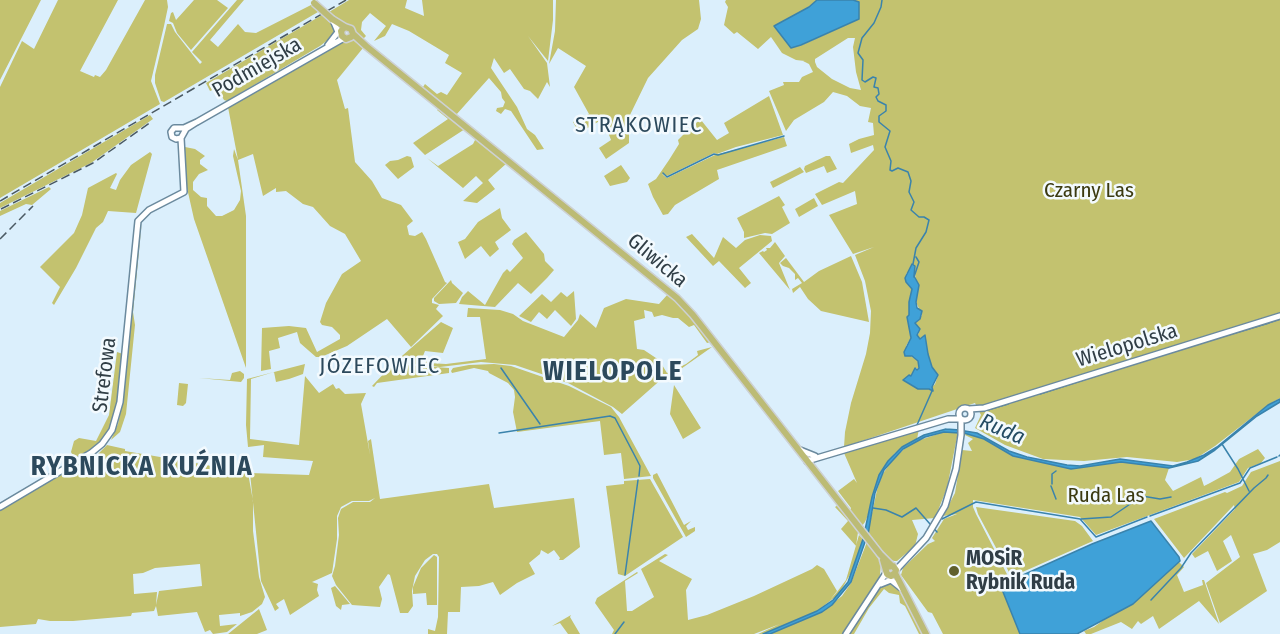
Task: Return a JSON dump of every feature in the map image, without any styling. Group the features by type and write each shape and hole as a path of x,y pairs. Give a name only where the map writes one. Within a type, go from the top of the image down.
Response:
{"main road":[{"name":"Gliwicka","path":"312,2 346,34 362,43 677,298 693,315 807,461 816,460 902,588 926,634"},
{"path":"330,45 338,32 332,19"},
{"name":"Podmiejska","path":"138,222 150,209 184,192 181,135 197,122 346,34"},
{"name":"Strefowa","path":"0,507 91,453 106,440 114,426 120,402 138,222"},
{"name":"Wielopolska","path":"816,460 1280,316"},
{"path":"846,634 877,587 924,540 943,511 952,484 965,415"},
{"path":"798,450 816,460"},
{"path":"877,587 882,575 882,557"},
{"path":"902,588 899,574 904,561"},
{"path":"877,587 889,580 902,588"}],"green space":[{"path":"0,0 41,0 0,80"},
{"path":"58,0 118,0 80,71 100,77 145,0 167,0 168,7 151,81 160,104 0,198 0,87 22,41 34,49"},
{"path":"194,0 217,0 228,8 191,50 177,33 173,23 169,21 171,13 173,12 176,20"},
{"path":"237,0 244,0 210,40 218,47 238,24 245,32 256,33 311,5 318,12 164,102 161,101 155,75 167,24 171,24 200,64 202,62 192,52"},
{"path":"349,0 407,0 405,8 424,16 422,0 553,0 548,61 528,36 547,63 550,87 547,82 538,99 530,91 524,89 510,69 504,73 494,58 491,68 517,107 527,129 535,135 544,149 537,150 511,111 505,109 501,114 496,111 497,108 503,107 505,102 501,92 489,78 456,115 423,87 425,84 437,94 441,92 447,95 462,73 445,63 449,55 409,31 392,24 385,36 374,41 386,26 370,13 362,22 361,30 366,36 363,39 356,34 353,26 344,24 329,12"},
{"path":"556,0 699,0 701,19 698,29 682,40 648,78 629,117 629,143 606,159 599,148 611,140 603,119 579,133 573,122 589,114 574,87 586,66 558,48 549,64 555,31"},
{"name":"Czarny Las","path":"726,0 817,0 809,7 791,48 859,19 859,2 853,0 1280,0 1280,398 1195,459 1177,462 1127,457 1084,461 1043,459 1005,445 975,428 981,415 975,403 844,447 851,403 870,333 871,311 865,281 855,255 874,247 853,254 829,215 857,204 855,191 822,205 815,194 839,182 843,183 874,150 873,145 851,153 849,144 874,135 873,123 868,122 871,108 860,106 847,96 833,92 824,102 794,120 786,131 769,91 784,85 783,82 799,82 802,77 813,72 809,64 803,61 805,61 796,60 782,53 771,37 758,49 737,32 734,34 724,25 728,7","holes":["848,38 855,38 853,47 861,90 850,88 832,79 817,67 815,62 815,59","915,266 916,302 922,315 915,323 919,333 917,335 920,339 925,335 932,367 938,375 935,384 930,389 918,389 906,380 914,373 915,368 920,369 918,361 911,356 906,346 911,338 907,317 912,289 906,274"]},
{"path":"322,15 336,29 333,36 320,46 227,101 217,88 210,91 206,83"},
{"path":"353,40 363,48 337,80 345,109 348,108 355,162 372,181 382,198 401,205 413,221 407,226 409,235 415,236 422,232 426,239 447,283 432,299 432,303 439,305 436,309 443,316 411,347 387,319 347,346 321,357 316,357 300,343 297,332 278,338 280,348 269,351 271,369 261,371 262,328 289,326 306,328 317,352 340,339 340,335 332,327 322,325 320,322 326,303 342,274 361,261 345,234 330,226 313,207 303,204 286,191 276,192 276,188 263,196 253,154 238,160 228,107 342,41"},
{"path":"769,96 783,135 714,153 667,176 662,174 667,178 715,155 784,137 787,146 717,170 719,179 675,205 668,214 663,215 648,184 656,179 669,160 679,144 678,140 701,120 717,140 729,133 724,123"},
{"path":"439,108 465,129 425,155 413,143 448,119 437,110"},
{"path":"150,115 153,119 91,163 0,208 0,203"},
{"path":"476,138 507,163 488,180 495,189 477,203 463,201 483,183 476,176 463,188 427,158 438,166 473,144"},
{"path":"185,147 195,149 205,156 200,160 200,164 208,170 199,174 193,182 193,190 201,197 207,198 207,206 216,216 222,216 234,210 240,200 241,191 233,156 234,149 238,160 246,216 246,368 194,219 185,179"},
{"path":"150,152 152,154 136,213 108,211 103,222 96,228 54,305 52,303 60,287 40,267 74,233 82,215 88,188 116,173 110,188 116,190 131,165"},
{"path":"830,156 837,169 827,173 824,166 806,173 805,166"},
{"path":"411,157 414,167 398,179 385,165 390,161"},
{"path":"621,165 630,178 627,182 610,186 604,176"},
{"path":"800,167 804,172 773,188 770,182"},
{"path":"49,187 51,189 32,205 26,204 0,216 0,211"},
{"path":"779,196 785,205 782,207 790,223 772,234 765,233 744,238 744,232 737,218"},
{"path":"814,198 818,206 799,217 795,209"},
{"path":"500,208 502,218 511,230 495,242 499,249 490,257 481,246 465,259 458,242 465,239 478,222"},
{"path":"142,220 126,414 120,432 111,440 118,424 122,404"},
{"path":"526,232 544,254 545,261 554,270 547,278 531,294 518,283 495,307 459,304 468,291 485,305 503,273 507,269 510,272 523,258 512,244"},
{"path":"692,234 714,258 723,237 736,248 745,240 760,235 771,236 772,241 739,268 751,283 745,288 719,261 713,266 686,237"},
{"path":"775,242 785,256 779,263 790,290 759,253 770,248"},
{"path":"851,256 862,282 869,322 821,311 808,299 800,287 793,293 792,289 802,283 798,278 795,280 795,274 780,263 786,258 804,282 819,271"},
{"path":"451,280 463,293 456,303 439,304 434,301 434,298"},
{"path":"574,291 576,319 571,326 555,310 547,319 539,312 531,322 519,316 542,294 551,302 561,292 567,297"},
{"path":"668,294 711,342 707,343 694,325 689,327 678,318 662,315 654,317 652,312 644,310 645,318 634,321 637,349 644,350 659,360 667,373 686,364 698,355 697,351 712,347 678,371 664,377 622,414 568,383 515,365 481,362 440,367 395,362 441,322 453,328 443,353 425,351 423,356 428,363 446,364 486,359 480,317 467,317 468,308 500,310 564,337 580,314 596,328 604,308 626,299 659,304"},
{"path":"117,352 123,354 117,409 110,430 93,450 75,460 71,452 74,441 79,438 96,441 109,415"},
{"path":"305,364 303,374 289,379 276,382 274,372"},
{"path":"393,364 449,368 449,373 377,383 374,387 372,386"},
{"path":"469,365 511,366 569,386 611,407 619,417 651,476 624,479 621,453 604,455 600,421 517,432 513,412 514,390 508,383 488,371 474,368 452,373 451,371 453,368"},
{"path":"240,371 244,374 241,382 199,378 230,380 232,373"},
{"path":"274,372 251,379 250,439 299,445 305,376 319,393 333,384 336,389 339,388 345,394 366,393 361,404 370,455 368,441 371,439 380,499 489,484 494,508 574,498 580,547 563,560 559,560 554,550 548,554 541,550 540,554 529,563 535,574 500,595 493,582 461,587 460,612 448,612 447,634 428,634 428,629 435,631 438,617 439,557 437,554 425,560 415,576 412,591 413,606 408,613 400,613 388,574 379,587 382,599 380,607 352,605 336,585 332,576 339,535 338,518 341,509 353,502 370,502 375,498 369,501 352,501 341,507 337,516 337,539 332,573 312,582 318,584 319,596 290,615 284,599 276,604 279,608 275,611 261,581 250,473 309,475 313,461 263,457 264,445 248,447 247,379"},
{"path":"179,383 188,384 186,403 183,406 177,405"},
{"path":"674,385 701,428 683,439 670,414"},
{"path":"919,429 917,439 895,453 881,471 870,510 862,526 838,491 854,479 857,483 844,453"},
{"path":"958,432 947,488 935,518 912,520 918,534 915,546 897,561 889,559 868,532 882,475 904,449 917,441 941,433"},
{"name":"Ruda Las","path":"966,433 984,439 1013,456 1071,469 1121,462 1169,468 1165,480 1173,491 1201,477 1204,486 1230,472 1239,459 1258,449 1265,458 1261,463 1248,468 1239,482 1096,535 1080,517 973,500 976,514 1010,580 1003,584 1020,634 943,634 932,613 928,612 901,575 903,568 928,544 935,541 932,538 944,519 957,514 943,516 955,493 962,450 972,451 968,443 973,439 965,435"},
{"path":"107,445 125,449 125,451 207,465 243,475 243,465 247,467 253,501 253,531 259,577 265,597 262,604 252,612 240,616 240,613 219,615 220,626 237,624 227,632 213,634 210,630 205,632 197,612 158,616 156,606 154,611 132,613 131,616 73,621 38,619 36,624 0,627 0,509 91,455 93,459","holes":["200,564 202,586 159,591 156,605 157,592 134,594 133,574 155,568"]},
{"path":"1280,461 1280,542 1267,550 1253,554 1267,591 1220,623 1206,583 1240,557 1231,535 1223,541 1232,561 1217,571 1208,551 1195,558 1192,554 1235,509 1234,505 1184,558 1154,519 1227,493 1242,486 1251,472"},
{"path":"657,473 684,525 691,521 686,526 688,530 695,527 695,531 686,537 653,478 653,475"},
{"path":"650,479 683,537 625,576 618,574 606,486 624,484 624,481"},
{"path":"838,505 858,532 856,546 841,529 848,521 835,507"},
{"path":"976,507 1075,521 1082,526 1093,541 1018,574 1010,574"},
{"path":"859,535 863,539 852,571 839,594 817,611 763,634 758,634 780,624 754,634 612,634 614,630 595,603 597,598 637,572 625,581 627,611 632,611 654,597 641,569 665,554 668,555 659,561 692,579 686,590 688,620 754,596 817,565 824,569 837,591 830,600 846,580"},
{"path":"867,542 881,563 880,575 844,634 770,634 822,612 842,596 851,583"},
{"path":"434,555 437,557 437,605 427,605 426,593 413,594 413,587 421,568"},
{"path":"1179,562 1184,567 1177,575 1184,592 1203,585 1202,580 1204,580 1219,624 1199,601 1159,629 1153,616 1141,624 1138,621 1132,629 1121,622 1086,634 1084,631 1094,627 1153,585"},
{"path":"888,581 896,584 922,634 919,634 905,606 900,603 899,595 889,593 884,589 869,608 854,634 849,634 870,600"},
{"path":"335,586 350,604 342,605 341,610 336,606 331,588"},
{"path":"259,609 267,630 257,634 228,634"},
{"path":"571,615 580,634 568,634 560,623 552,626"}],"water":[{"path":"817,0 859,2 859,19 791,48 774,26 809,7"},
{"path":"912,264 915,266 914,276 919,285 917,308 922,311 920,319 915,323 920,329 917,335 920,339 925,335 932,367 938,375 932,387 933,391 918,389 903,380 911,376 915,368 917,370 919,368 918,361 912,356 905,356 904,352 911,338 907,317 912,289 905,278"},
{"path":"1280,399 1280,402 1257,416 1215,450 1198,461 1169,468 1121,462 1071,469 1013,456 984,439 964,433 965,431 977,433 1009,451 1027,457 1067,465 1080,466 1120,459 1173,466 1204,455 1217,447 1268,405"},
{"path":"946,429 960,430 959,433 944,432 925,437 903,449 884,470 875,493 868,535 865,530 872,497 879,475 888,461 902,447 924,435"},
{"path":"1151,521 1180,561 1133,604 1077,634 1020,634 1001,587 1003,584 1092,544"},
{"path":"863,539 865,542 851,582 832,605 822,612 770,634 763,634 817,611 833,600 848,582"}],"waterway":[{"path":"882,0 874,23 862,38 858,53 863,60 862,80 865,82 873,77 876,78 874,87 878,88 879,94 876,97 878,101 886,105 886,111 879,116 879,122 890,131 885,147 891,161 890,170 898,168 908,172 911,181 909,192 914,202 911,210 919,217 929,220 926,232 916,248 913,264"},
{"path":"663,173 667,177 714,154 718,155 784,136"},
{"path":"914,277 919,262 916,257"},
{"path":"1271,322 1280,319"},
{"path":"1204,342 1269,323"},
{"path":"501,368 540,424"},
{"path":"1040,394 1102,374"},
{"path":"917,425 932,391"},
{"path":"1012,402 1035,395"},
{"name":"Ruda","path":"984,411 1008,404"},
{"path":"499,433 610,416 615,418 640,466 639,476"},
{"path":"1222,444 1249,491"},
{"path":"1150,516 1240,483 1250,468 1277,457"},
{"path":"1052,484 1052,474 1056,471"},
{"path":"1151,600 1181,568 1191,553 1268,475"},
{"path":"625,575 638,480"},
{"path":"1051,486 1056,499"},
{"path":"1081,519 1111,517 1142,496 1160,499 1171,497"},
{"path":"942,519 976,502 1080,519 1096,537 1147,517"},
{"path":"873,508 886,510 902,517 916,508 937,532"},
{"path":"615,634 624,622"}],"railway":[{"path":"0,201 346,0"},
{"path":"1,209 93,163 151,122"},
{"path":"0,239 33,206"}],"place":[{"name":"MOSiR Rybnik Ruda","path":"954,571"}],"district":[{"name":"STRĄKOWIEC","path":"639,126"},
{"name":"JÓZEFOWIEC","path":"380,367"},
{"name":"WIELOPOLE","path":"613,372"},
{"name":"RYBNICKA KUŹNIA","path":"142,467"}]}
